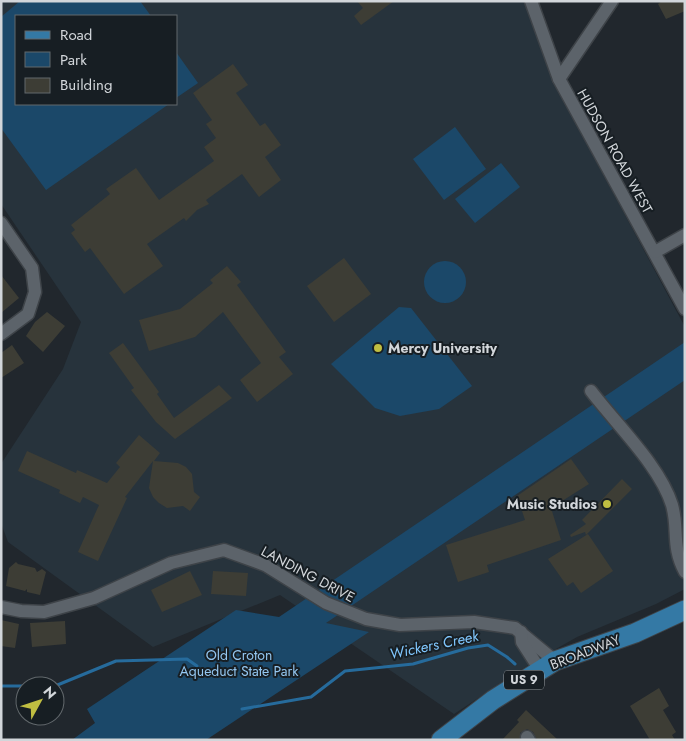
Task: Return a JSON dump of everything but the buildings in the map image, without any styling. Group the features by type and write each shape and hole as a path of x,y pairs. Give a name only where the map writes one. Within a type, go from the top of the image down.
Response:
{"main road":[{"name":"BROADWAY","path":"441,740 493,700 548,666 635,633 685,610"}],"street":[{"name":"HUDSON ROAD WEST","path":"531,1 558,80 655,252 685,310"},
{"path":"558,80 612,1"},
{"path":"1,223 32,268 34,292 28,314 1,334"},
{"path":"655,252 685,236"},
{"path":"591,391 662,479 672,507 677,556 685,572"},
{"name":"LANDING DRIVE","path":"1,607 21,611 44,612 94,598 171,563 224,550 265,565 326,603 369,620 400,625 474,622 515,628 521,632 522,642 548,666"}],"shaded area":[{"name":"Mercy University","path":"1,1 527,1 533,25 565,103 685,327 685,589 656,604 577,637 533,662 454,714 280,595 153,647 8,542 1,523 1,464 63,369 81,322 1,204"}],"green space":[{"path":"20,1 140,1 150,15 15,15 15,105 168,105 46,190 1,128 1,17"},
{"path":"178,55 198,83 178,97"},
{"path":"455,127 486,169 444,200 413,159"},
{"path":"501,163 520,187 475,223 455,199"},
{"path":"445,261 460,267 466,282 460,297 445,303 430,297 424,282 430,267"},
{"path":"399,307 411,308 472,386 439,409 400,416 375,408 331,364"},
{"name":"Old Croton Aqueduct State Park","path":"685,342 685,380 326,623 369,632 206,740 72,740 95,723 87,709 236,610 279,617"}],"waterway":[{"name":"Wickers Creek","path":"242,709 311,697 345,671 413,664 468,648 488,645 515,664"},
{"name":"Wickers Creek","path":"65,682 116,661 187,659 197,666"},
{"name":"Wickers Creek","path":"1,686 15,686"}],"place":[{"name":"Mercy University","path":"378,348"},
{"name":"Music Studios","path":"607,504"}]}
